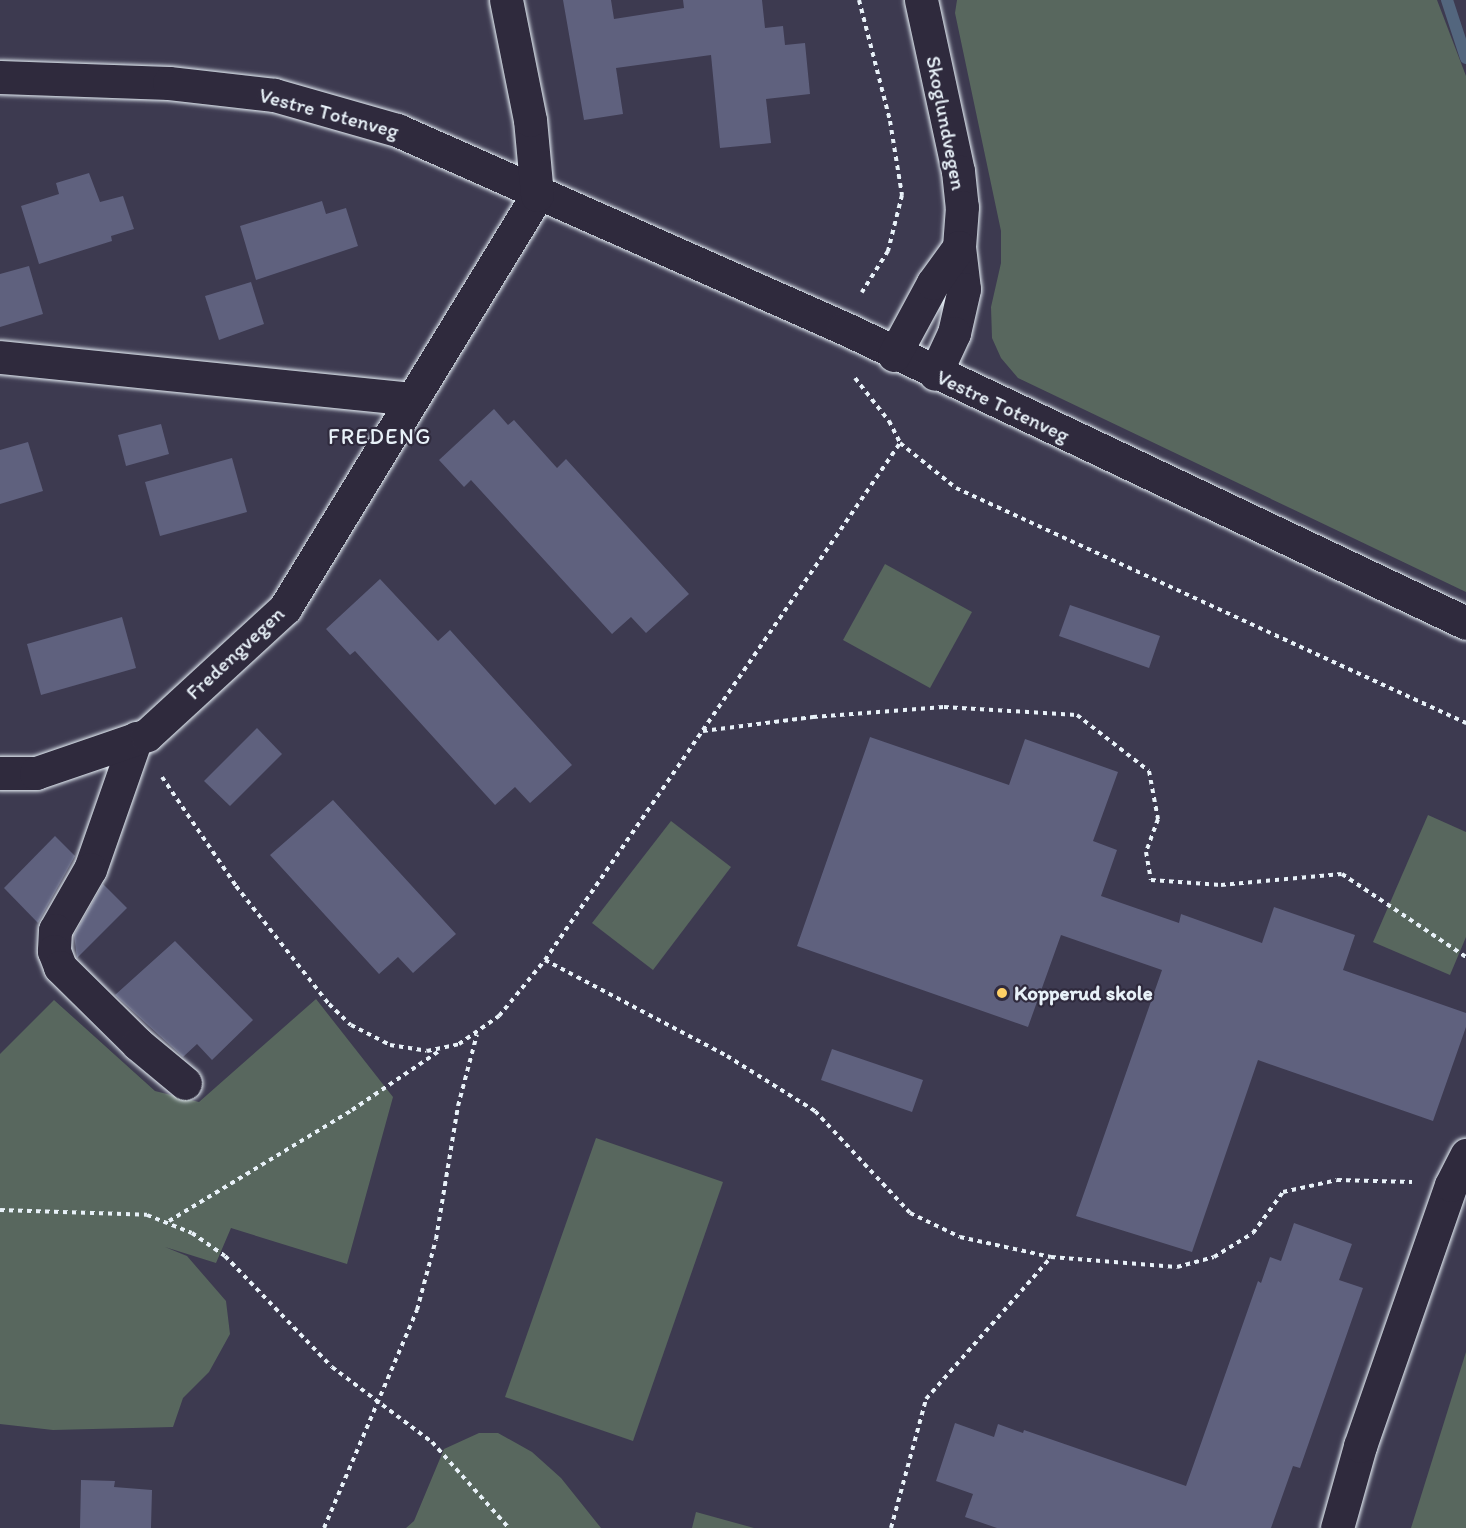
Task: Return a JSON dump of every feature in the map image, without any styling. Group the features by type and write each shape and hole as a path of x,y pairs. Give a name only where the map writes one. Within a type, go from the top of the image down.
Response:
{"street":[{"path":"506,0 530,120 537,195"},
{"name":"Skoglundvegen","path":"921,0 958,171 962,207 959,246 964,289 954,333 934,374"},
{"name":"Vestre Totenveg","path":"0,77 169,83 274,95 397,130 537,195 843,328 934,374 1466,623"},
{"name":"Fredengvegen","path":"0,773 36,773 147,735 285,609 410,399 537,195"},
{"path":"894,355 933,283 959,246"},
{"path":"0,357 410,399"},
{"path":"136,738 90,868 55,930 54,951 60,967 138,1044 185,1083"},
{"path":"1337,1528 1360,1446 1451,1185 1466,1155"}],"path":[{"path":"859,0 890,121 902,195 888,251 862,292"},
{"path":"849,371 876,403 900,443 956,488 1466,723"},
{"path":"168,1221 352,1110 441,1049 477,1033 499,1016 545,960 900,443"},
{"path":"703,731 813,717 944,707 1077,715 1149,771 1158,819 1146,852 1151,880 1221,885 1342,874 1466,957"},
{"path":"136,738 236,886 328,1004 351,1024 390,1045 414,1051 441,1049"},
{"path":"545,960 727,1056 815,1111 910,1213 960,1237 1051,1257 1177,1267 1214,1257 1253,1233 1283,1192 1337,1180 1451,1185"},
{"path":"324,1528 349,1462 379,1402 417,1310 436,1239 458,1106 477,1033"},
{"path":"0,1210 114,1212 168,1221 225,1256 309,1346 432,1442 509,1528"},
{"path":"891,1528 926,1400 1051,1257"}],"green space":[{"path":"957,0 1437,0 1466,76 1466,592 1018,378 1001,358 992,338 991,307 1001,263 1001,231 955,13"},
{"path":"885,564 972,612 930,688 843,640"},
{"path":"1428,815 1466,832 1466,937 1450,975 1373,942"},
{"path":"671,821 731,867 653,970 592,923"},
{"path":"316,999 393,1097 347,1264 231,1228 216,1263 165,1247 187,1256 226,1301 230,1334 209,1372 183,1398 173,1427 53,1430 0,1424 0,1054 54,1000 155,1091 199,1102"},
{"path":"596,1138 723,1182 633,1441 505,1397"},
{"path":"1466,1352 1466,1528 1411,1528"},
{"path":"479,1433 498,1433 532,1452 561,1478 601,1528 406,1528 414,1521 444,1449"},
{"path":"696,1512 754,1528 692,1528"}],"building":[{"path":"563,0 611,0 614,19 684,8 683,0 762,0 765,28 783,26 785,45 805,43 810,94 766,99 771,143 720,148 711,55 616,68 623,114 584,120"},
{"path":"89,173 100,202 123,196 134,229 111,236 112,241 39,264 21,206 59,194 56,183"},
{"path":"322,201 326,214 346,208 358,246 256,280 240,226"},
{"path":"29,266 43,314 0,327 0,274"},
{"path":"251,282 264,324 219,340 205,296"},
{"path":"494,409 508,425 514,420 557,468 566,459 689,594 646,633 631,617 612,634 471,480 464,487 439,460"},
{"path":"161,424 169,454 126,466 118,435"},
{"path":"28,442 43,491 0,504 0,450"},
{"path":"232,458 247,512 160,536 145,482"},
{"path":"380,579 438,641 450,630 572,765 530,803 515,787 495,805 355,651 350,655 326,629"},
{"path":"1070,605 1160,636 1149,668 1059,636"},
{"path":"122,617 136,668 41,695 27,644"},
{"path":"257,728 282,754 230,806 204,781"},
{"path":"870,737 1009,785 1025,739 1118,772 1093,841 1117,850 1101,896 1179,923 1181,914 1262,943 1274,907 1355,935 1343,970 1466,1013 1466,1027 1433,1121 1258,1060 1192,1252 1076,1216 1162,970 1061,935 1028,1027 797,946"},
{"path":"333,800 456,934 413,973 398,957 379,974 270,855"},
{"path":"55,836 75,856 38,923 4,888"},
{"path":"103,884 127,908 77,958 74,935"},
{"path":"175,941 253,1020 212,1060 197,1044 183,1057 115,995"},
{"path":"832,1049 923,1080 912,1112 821,1080"},
{"path":"1294,1223 1352,1244 1339,1280 1363,1288 1300,1468 1293,1466 1271,1528 997,1528 965,1517 973,1494 936,1481 955,1423 994,1437 998,1424 1023,1433 1024,1430 1186,1486 1258,1281 1261,1283 1270,1257 1281,1261"},
{"path":"81,1480 115,1481 114,1487 152,1490 151,1528 80,1528"}],"waterway":[{"path":"1447,0 1466,58"}],"place":[{"name":"Kopperud skole","path":"1002,993"}],"district":[{"name":"FREDENG","path":"380,437"}]}
